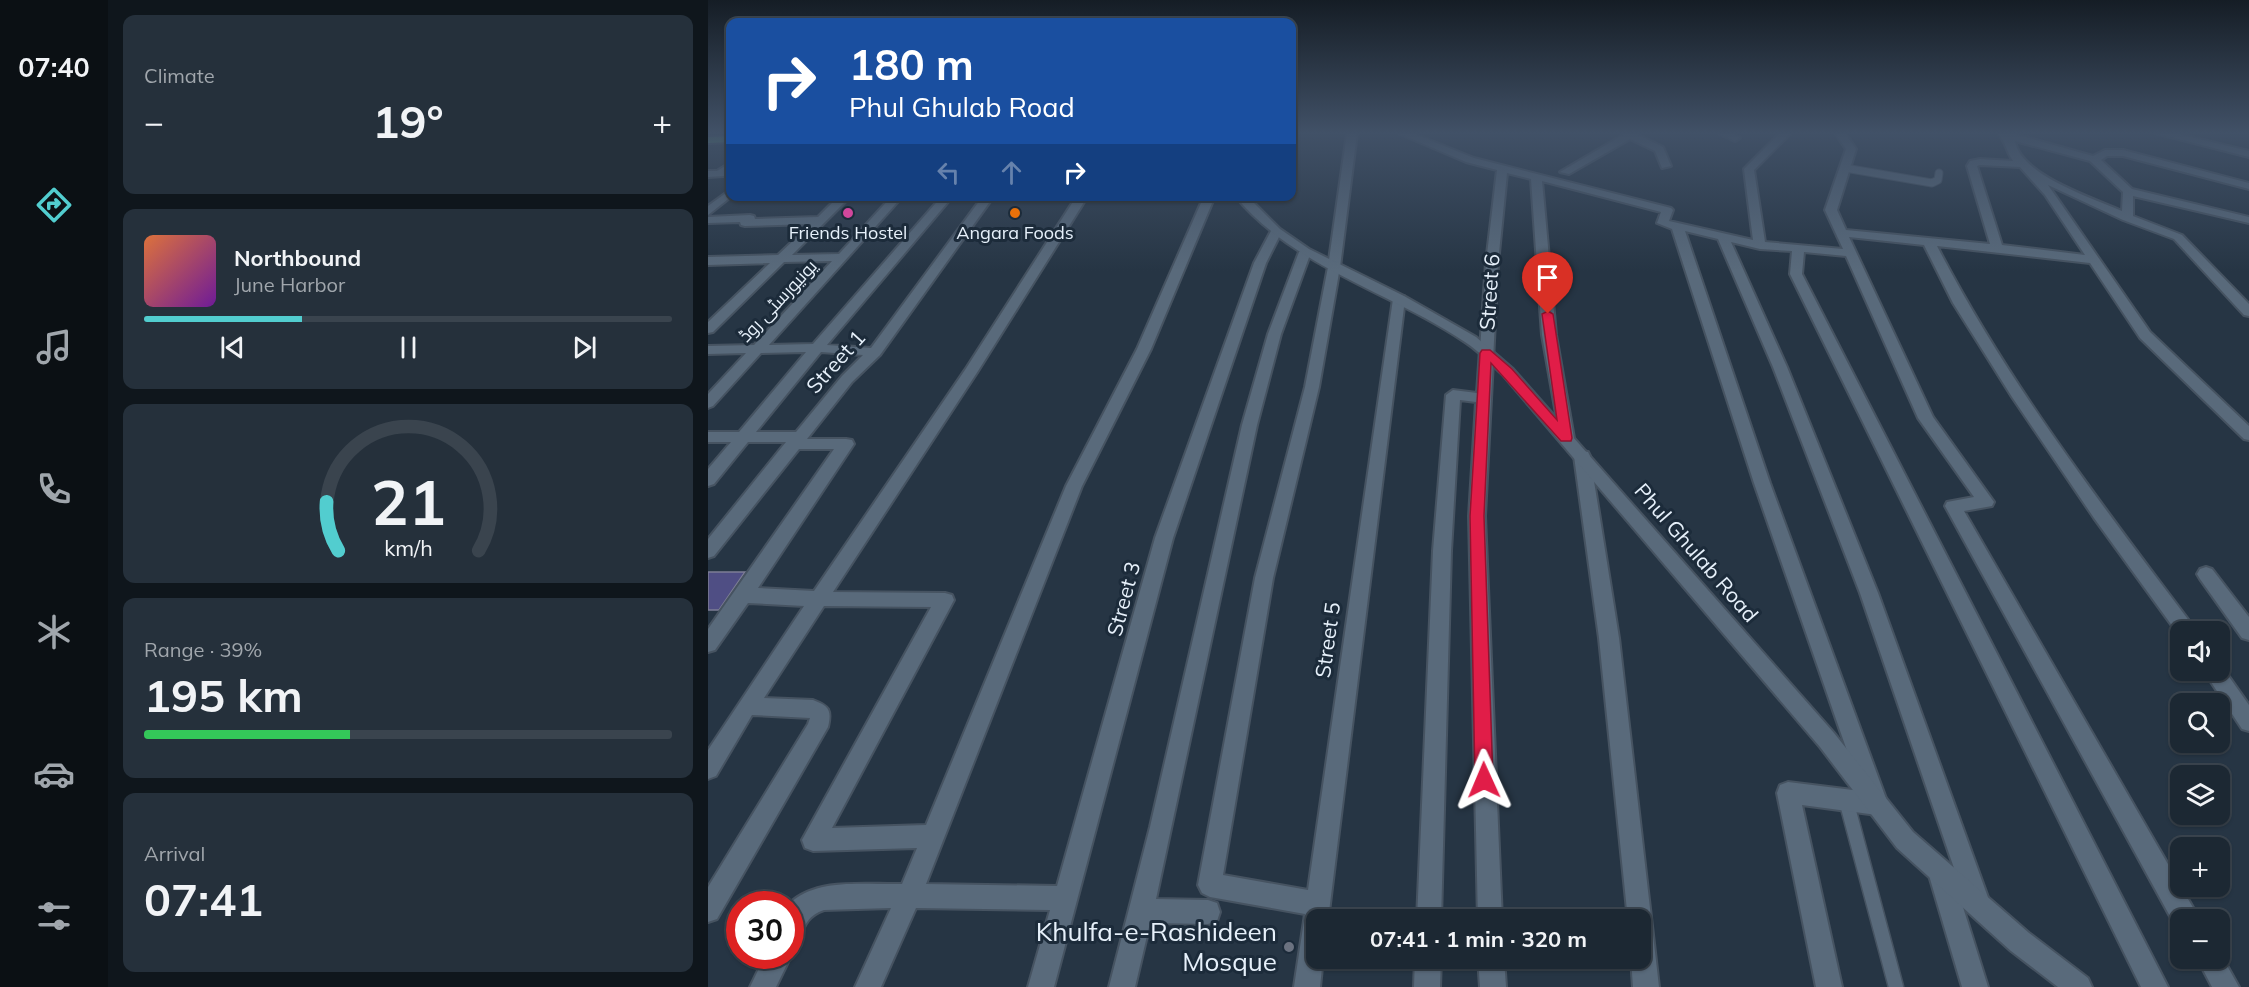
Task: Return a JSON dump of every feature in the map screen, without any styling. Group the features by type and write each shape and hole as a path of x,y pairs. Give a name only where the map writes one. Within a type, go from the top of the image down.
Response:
{"street":[{"path":"1317,904 1210,885 1264,578 1312,387 1334,267 1346,179"},
{"name":"Street 6","path":"1490,909 1477,516 1492,263 1501,179"},
{"path":"1536,179 1550,335 1566,438"},
{"path":"1540,179 1667,210 1663,223 1760,245 1850,253"},
{"path":"1750,179 1760,245"},
{"path":"1841,179 1831,210 1841,234 1926,418 1986,502 1953,506 2180,909"},
{"path":"1976,179 1997,248"},
{"path":"2037,179 2145,335 2249,435"},
{"path":"2045,179 2127,218 2178,237 2249,312"},
{"path":"2115,179 2128,191 2249,220"},
{"path":"2222,179 2249,186"},
{"path":"2127,218 2128,191"},
{"path":"708,212 726,196"},
{"path":"708,329 841,201"},
{"name":"یونیورسٹی روڈ","path":"708,403 893,201"},
{"path":"708,480 746,437 817,348 944,201"},
{"name":"Street 1","path":"708,551 847,379 875,352 985,201"},
{"path":"708,769 747,706 971,371 1079,201"},
{"path":"868,987 934,836 1074,486 1144,349 1208,201"},
{"name":"Phul Ghulab Road","path":"1245,201 1276,231 1305,252 1399,299 1471,340 1508,372 1827,740 1905,840 2020,942 2079,987"},
{"path":"708,220 750,218 745,223 821,220"},
{"path":"1677,226 1762,483 1877,804 1788,793 1829,987"},
{"name":"Street 3","path":"1041,987 1164,538 1260,263 1276,231"},
{"path":"1841,234 1997,248 2093,260"},
{"path":"1724,237 1780,367 1869,593 1978,905"},
{"path":"1929,242 1964,309 2033,416 2079,485 2178,621"},
{"path":"1798,248 1796,274 2155,987"},
{"path":"1122,987 1142,911 1220,551 1271,344 1305,252"},
{"path":"708,261 843,256"},
{"name":"Street 5","path":"1308,987 1317,904 1399,299"},
{"path":"708,350 817,348 875,352"},
{"path":"1429,909 1442,551 1453,395 1484,398"},
{"path":"708,437 746,437 846,444 744,595 708,644"},
{"path":"1582,456 1609,638 1639,909"},
{"path":"2206,574 2249,632"},
{"path":"744,595 945,600 813,840 934,836"},
{"path":"2221,681 2249,722"},
{"path":"708,910 818,727 821,713 813,709 747,706"},
{"path":"1940,871 1975,987"},
{"path":"804,907 824,898 909,896 1067,898"},
{"path":"1142,911 1208,912"},
{"path":"763,987 772,969"},
{"path":"1427,987 1428,969"},
{"path":"1492,969 1493,987"},
{"path":"1644,969 1646,987"},
{"path":"2215,969 2226,987"}],"lane":[{"path":"1909,179 1932,183 1938,179"},
{"path":"1846,800 1896,987"}],"building":[{"path":"708,572 745,572 719,610 708,610"}],"place":[{"name":"Friends Hostel","path":"848,213"},
{"name":"Angara Foods","path":"1015,213"},
{"name":"Khulfa-e-Rashideen Mosque","path":"1289,947"}],"route":[{"path":"1484,780 1477,516 1486,353 1508,372 1566,438 1548,314"}]}
